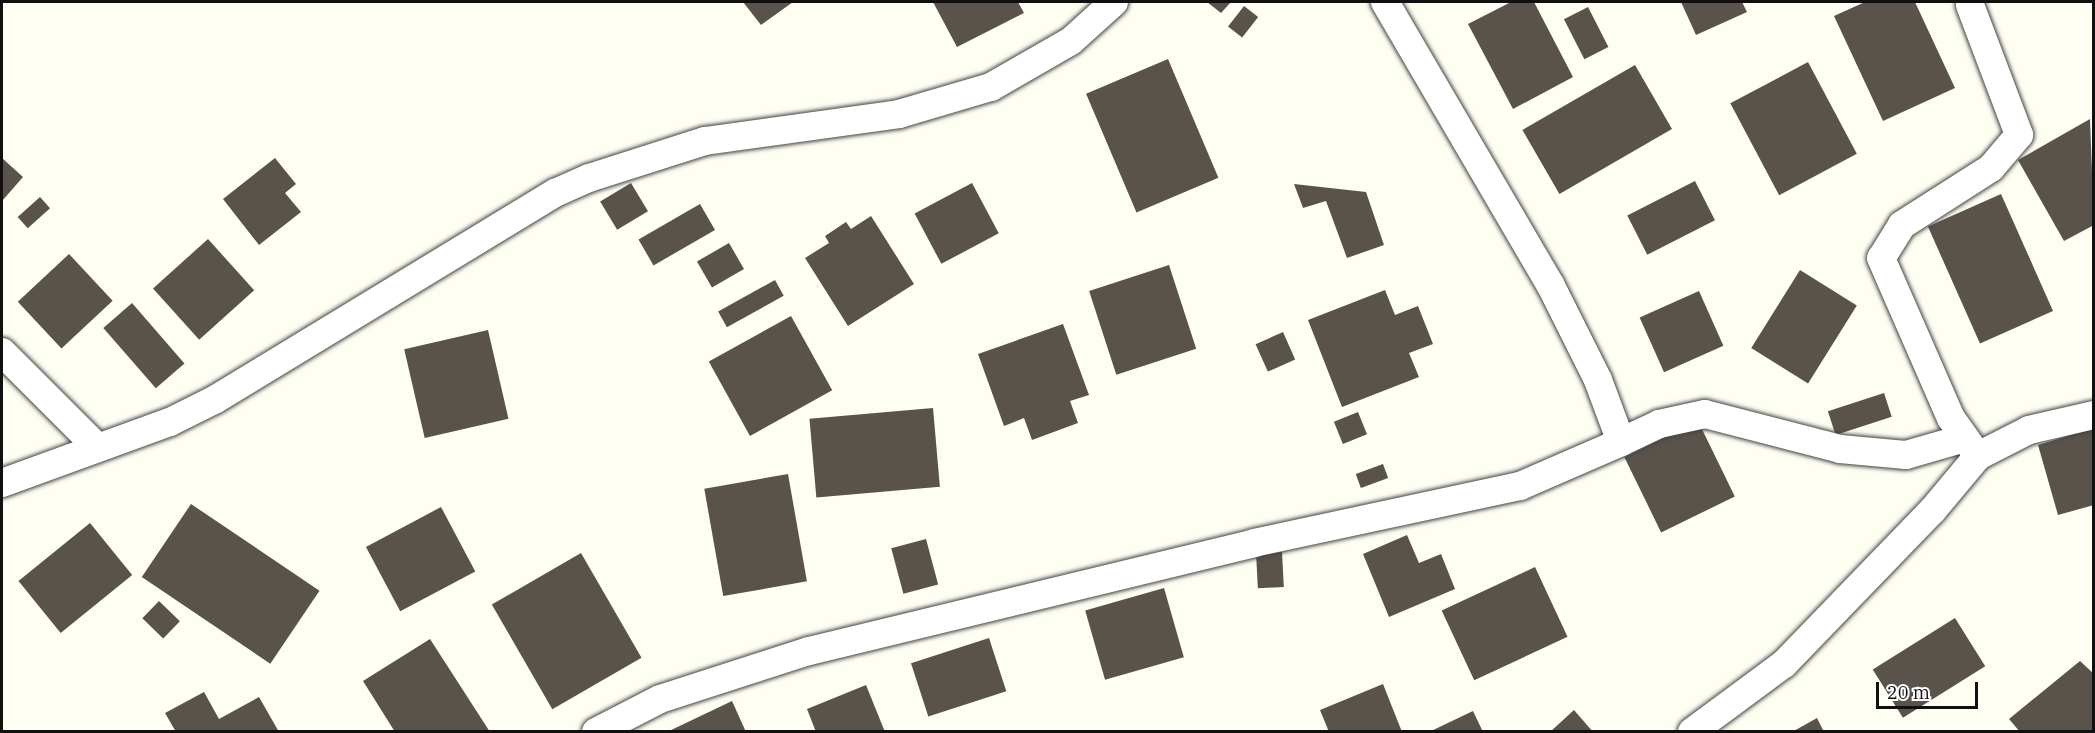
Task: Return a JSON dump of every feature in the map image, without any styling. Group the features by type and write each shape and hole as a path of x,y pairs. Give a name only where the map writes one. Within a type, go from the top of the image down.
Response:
{"street":[{"path":"2,483 170,422 216,399 572,186 649,155 705,141 899,114 991,87 1071,41 1114,2"},
{"path":"1386,2 1550,284 1598,380 1621,441"},
{"path":"1970,4 2019,135 1992,168 1902,225 1881,258 1951,418 1972,447"},
{"path":"2,352 97,447"},
{"path":"596,732 660,699 809,651 1254,543 1520,486 1659,424 1706,414 1840,449 1906,455 1972,447 2029,430 2094,415"},
{"path":"1692,732 1784,664 1932,511 1972,447"}],"building":[{"path":"743,2 793,2 761,25"},
{"path":"933,2 1018,2 1024,13 957,47"},
{"path":"1207,2 1231,2 1221,13"},
{"path":"1511,2 1534,2 1573,77 1513,109 1468,24"},
{"path":"1681,2 1742,2 1747,12 1696,35"},
{"path":"1865,2 1915,2 1955,88 1883,121 1834,16"},
{"path":"1244,6 1258,17 1242,38 1228,26"},
{"path":"1588,7 1608,47 1584,59 1564,19"},
{"path":"1168,59 1218,178 1136,213 1086,94"},
{"path":"1808,62 1857,154 1779,195 1730,103"},
{"path":"1635,65 1672,129 1559,194 1522,130"},
{"path":"2090,119 2094,225 2064,241 2018,160"},
{"path":"2,158 23,177 2,201"},
{"path":"275,158 296,184 285,193 301,212 259,245 223,199"},
{"path":"1695,181 1715,220 1647,255 1627,216"},
{"path":"631,183 648,211 617,230 600,202"},
{"path":"972,183 999,233 941,264 915,214"},
{"path":"1294,184 1366,192 1384,245 1347,258 1326,201 1303,208"},
{"path":"2001,194 2053,311 1980,343 1928,227"},
{"path":"40,197 50,208 28,228 18,217"},
{"path":"700,204 715,230 654,265 639,240"},
{"path":"871,216 914,284 848,326 805,258 829,243 825,236 846,222 851,229"},
{"path":"208,239 254,290 199,340 153,289"},
{"path":"729,243 744,269 712,287 697,262"},
{"path":"69,254 113,301 61,349 18,302"},
{"path":"1169,265 1196,349 1116,375 1089,291"},
{"path":"1800,270 1857,306 1808,384 1751,348"},
{"path":"775,280 784,296 727,327 718,312"},
{"path":"1385,290 1395,315 1418,306 1433,344 1409,353 1419,377 1342,407 1308,320"},
{"path":"1699,291 1723,346 1664,372 1640,317"},
{"path":"132,303 184,363 156,388 103,328"},
{"path":"791,316 832,390 750,436 709,362"},
{"path":"1063,324 1089,395 1070,401 1078,423 1032,440 1024,418 1004,426 978,354"},
{"path":"488,330 508,419 425,438 404,349"},
{"path":"1283,332 1295,359 1268,372 1256,344"},
{"path":"1884,393 1892,417 1836,435 1828,411"},
{"path":"933,408 940,487 816,498 809,419"},
{"path":"1358,412 1367,434 1343,444 1334,422"},
{"path":"1698,421 1735,496 1661,532 1624,457"},
{"path":"2094,428 2094,505 2058,515 2038,445"},
{"path":"1383,464 1388,478 1361,488 1356,474"},
{"path":"788,474 807,581 723,596 704,489"},
{"path":"191,504 320,591 270,664 142,577"},
{"path":"441,507 475,571 400,611 366,547"},
{"path":"90,523 132,575 61,633 19,581"},
{"path":"1407,535 1419,563 1441,554 1455,589 1389,617 1363,554"},
{"path":"926,539 938,584 903,594 891,548"},
{"path":"1282,552 1284,587 1258,588 1256,553"},
{"path":"581,553 642,658 552,709 492,604"},
{"path":"1535,567 1568,637 1474,680 1442,611"},
{"path":"1164,588 1184,657 1105,680 1085,611"},
{"path":"159,601 180,621 163,638 142,618"},
{"path":"1955,618 1985,666 1903,718 1873,669"},
{"path":"989,638 1006,691 928,717 911,663"},
{"path":"430,639 490,732 395,732 363,681"},
{"path":"2080,661 2094,674 2094,732 2020,732 2009,719"},
{"path":"1383,684 1402,732 1329,732 1320,710"},
{"path":"866,685 885,732 816,732 807,709"},
{"path":"204,692 219,719 259,697 279,732 176,732 165,713"},
{"path":"732,701 746,732 667,732"},
{"path":"1574,710 1593,732 1550,732"},
{"path":"1473,711 1483,732 1429,732"},
{"path":"1817,718 1824,732 1792,732"}]}
